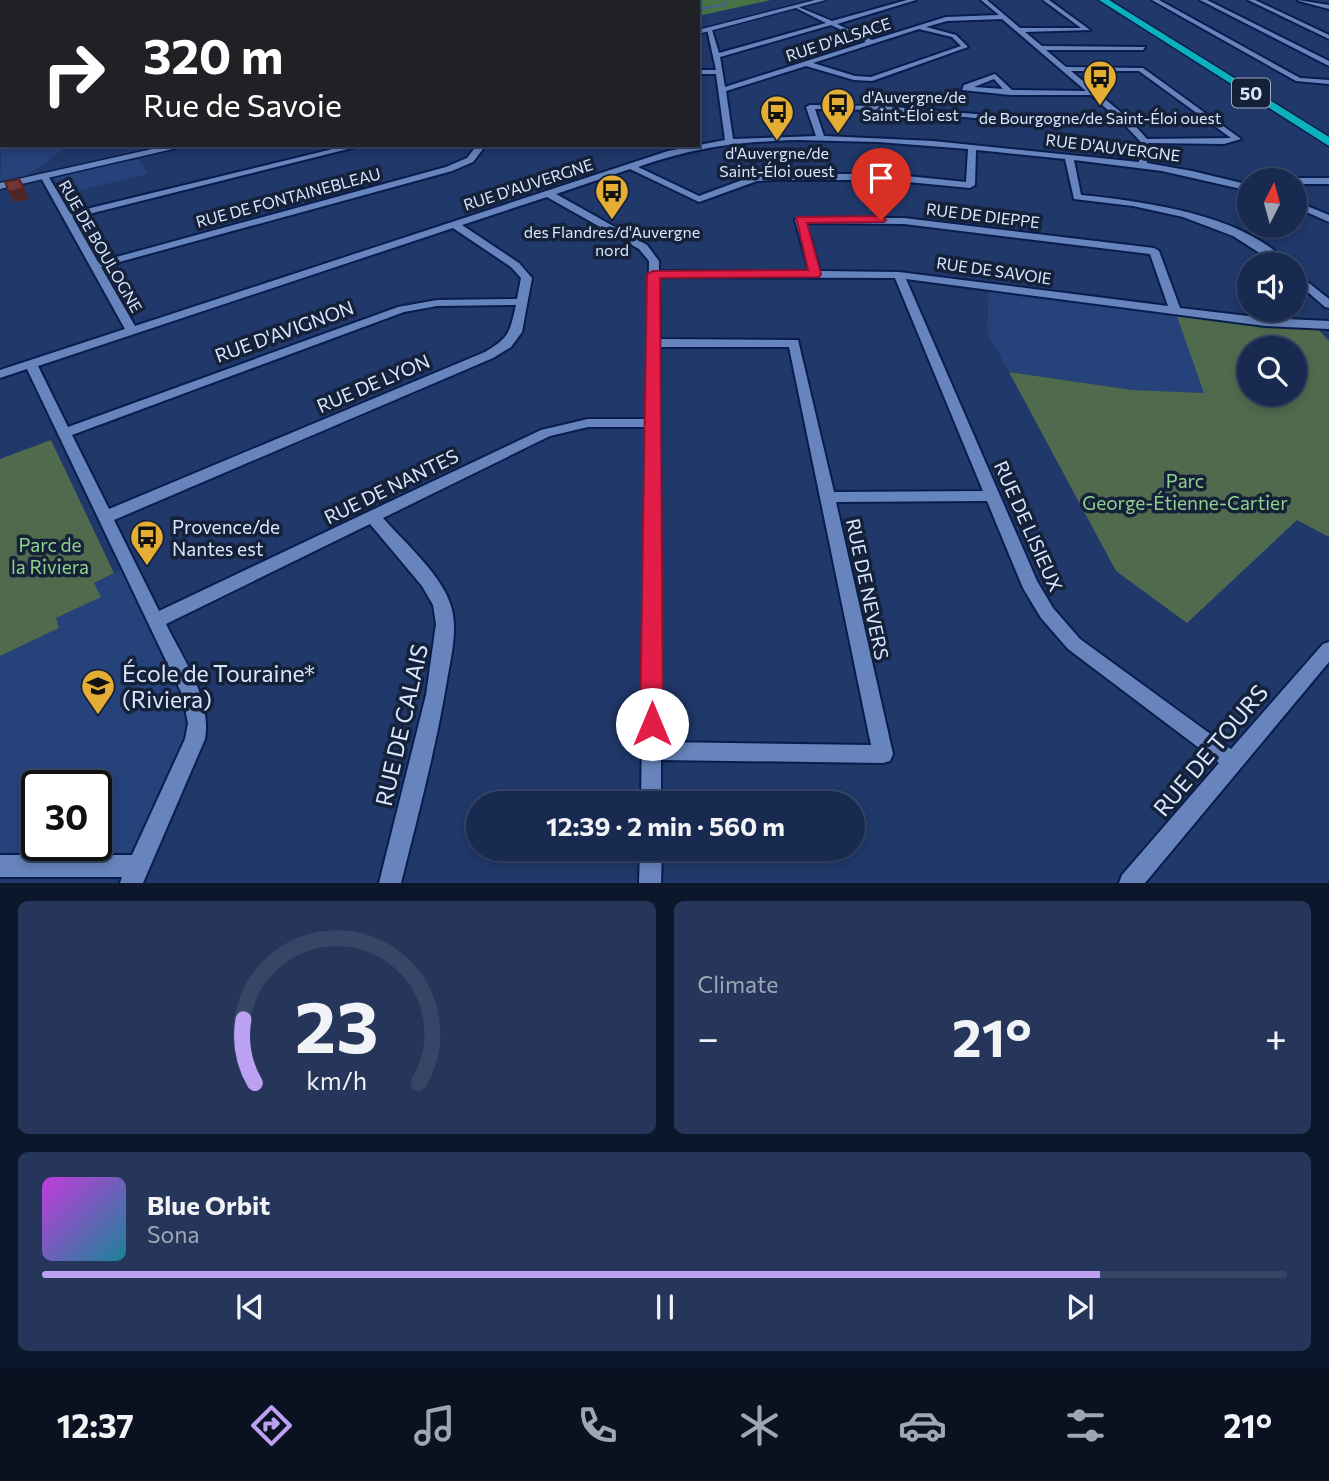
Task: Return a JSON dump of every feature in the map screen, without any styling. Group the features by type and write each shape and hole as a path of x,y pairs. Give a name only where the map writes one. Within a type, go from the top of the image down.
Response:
{"highway":[{"name":"50","path":"1103,0 1329,142"},
{"name":"50","path":"1121,0 1218,58"}],"street":[{"path":"700,32 823,0"},
{"path":"717,56 913,0"},
{"path":"984,0 1139,133 1144,141 1143,165"},
{"path":"1018,30 1087,30 1046,0"},
{"path":"1155,0 1298,80 1329,82"},
{"path":"1203,0 1329,64"},
{"path":"1251,0 1329,37"},
{"path":"1301,0 1329,7"},
{"path":"798,7 873,43"},
{"name":"RUE D'ALSACE","path":"722,90 954,18 1004,17"},
{"path":"807,64 854,78 872,79 965,47 954,36 920,28"},
{"path":"709,30 717,56 729,140"},
{"path":"1040,48 1143,48"},
{"path":"1064,69 1142,69 1237,139 1229,142 1144,141"},
{"path":"700,72 719,72"},
{"path":"1011,93 995,76 965,88 1011,93 1092,93"},
{"path":"821,138 810,107 876,107 1040,121 1126,121"},
{"name":"RUE D'AUVERGNE","path":"700,146 729,140 900,140 1143,165 1237,185"},
{"path":"0,186 177,147"},
{"name":"RUE DE FONTAINEBLEAU","path":"67,217 352,147"},
{"name":"RUE DE FONTAINEBLEAU","path":"93,266 449,169 470,160 480,147"},
{"path":"657,147 671,153"},
{"name":"RUE D'AUVERGNE","path":"0,374 671,153 698,147"},
{"path":"632,167 699,199 756,178 774,177 887,177 970,185 972,147"},
{"path":"1069,157 1077,197 1162,207 1204,219 1248,238 1267,252"},
{"name":"RUE DE BOULOGNE","path":"44,176 132,331"},
{"path":"1307,181 1329,181"},
{"path":"549,194 649,251 654,261 651,791"},
{"path":"1307,209 1329,219"},
{"name":"RUE DE DIEPPE","path":"815,274 800,220 904,221 1154,251 1175,311"},
{"name":"RUE DE LYON","path":"106,517 489,355 512,338 527,283 524,274 455,225"},
{"name":"RUE DE SAVOIE","path":"653,274 899,275 1281,324 1329,325"},
{"name":"RUE DE LISIEUX","path":"899,275 1029,583 1059,629 1090,657 1232,761"},
{"path":"1307,286 1329,305"},
{"name":"RUE D'AVIGNON","path":"65,433 402,309 437,303 523,302"},
{"name":"RUE DE NEVERS","path":"651,751 883,754 793,343 654,343"},
{"path":"0,866 134,874 188,757 198,723 191,694 31,364"},
{"name":"RUE DE NANTES","path":"155,621 558,428 588,424 653,423"},
{"path":"826,497 992,496"},
{"name":"RUE DE CALAIS","path":"373,517 429,584 443,608 446,624 441,669 390,883"},
{"name":"RUE DE TOURS","path":"1130,883 1329,649"},
{"path":"650,861 650,883"}],"shaded area":[{"path":"2,147 66,147 25,177 0,182"},
{"path":"138,159 148,174 63,194 54,177"},
{"path":"989,286 1175,311 1205,393 1132,390 1009,372 987,332"},
{"name":"École de Touraine* (Riviera)","path":"129,566 198,723 138,866 0,866 0,656 59,628 56,618 100,597 94,583"}],"green space":[{"path":"700,0 771,0 700,16"},
{"name":"Parc George-Étienne-Cartier","path":"1175,311 1237,317 1237,322 1314,325 1329,341 1329,537 1297,520 1187,623 1116,571 1009,372 1132,390 1204,393"},
{"name":"Parc de la Riviera","path":"51,440 114,573 94,583 101,597 56,618 59,628 0,656 0,459"}],"building":[{"path":"19,179 24,188 9,192 5,182"}],"waterway":[{"path":"700,9 725,5 726,0"}],"place":[{"name":"de Bourgogne/de Saint-Éloi ouest","path":"1100,107"},
{"name":"d'Auvergne/de Saint-Éloi est","path":"838,135"},
{"name":"d'Auvergne/de Saint-Éloi ouest","path":"777,142"},
{"name":"des Flandres/d'Auvergne nord","path":"612,221"},
{"name":"Provence/de Nantes est","path":"147,567"},
{"name":"École de Touraine* (Riviera)","path":"98,716"}],"route":[{"path":"652,724 653,274 815,274 800,220 881,220"}]}
